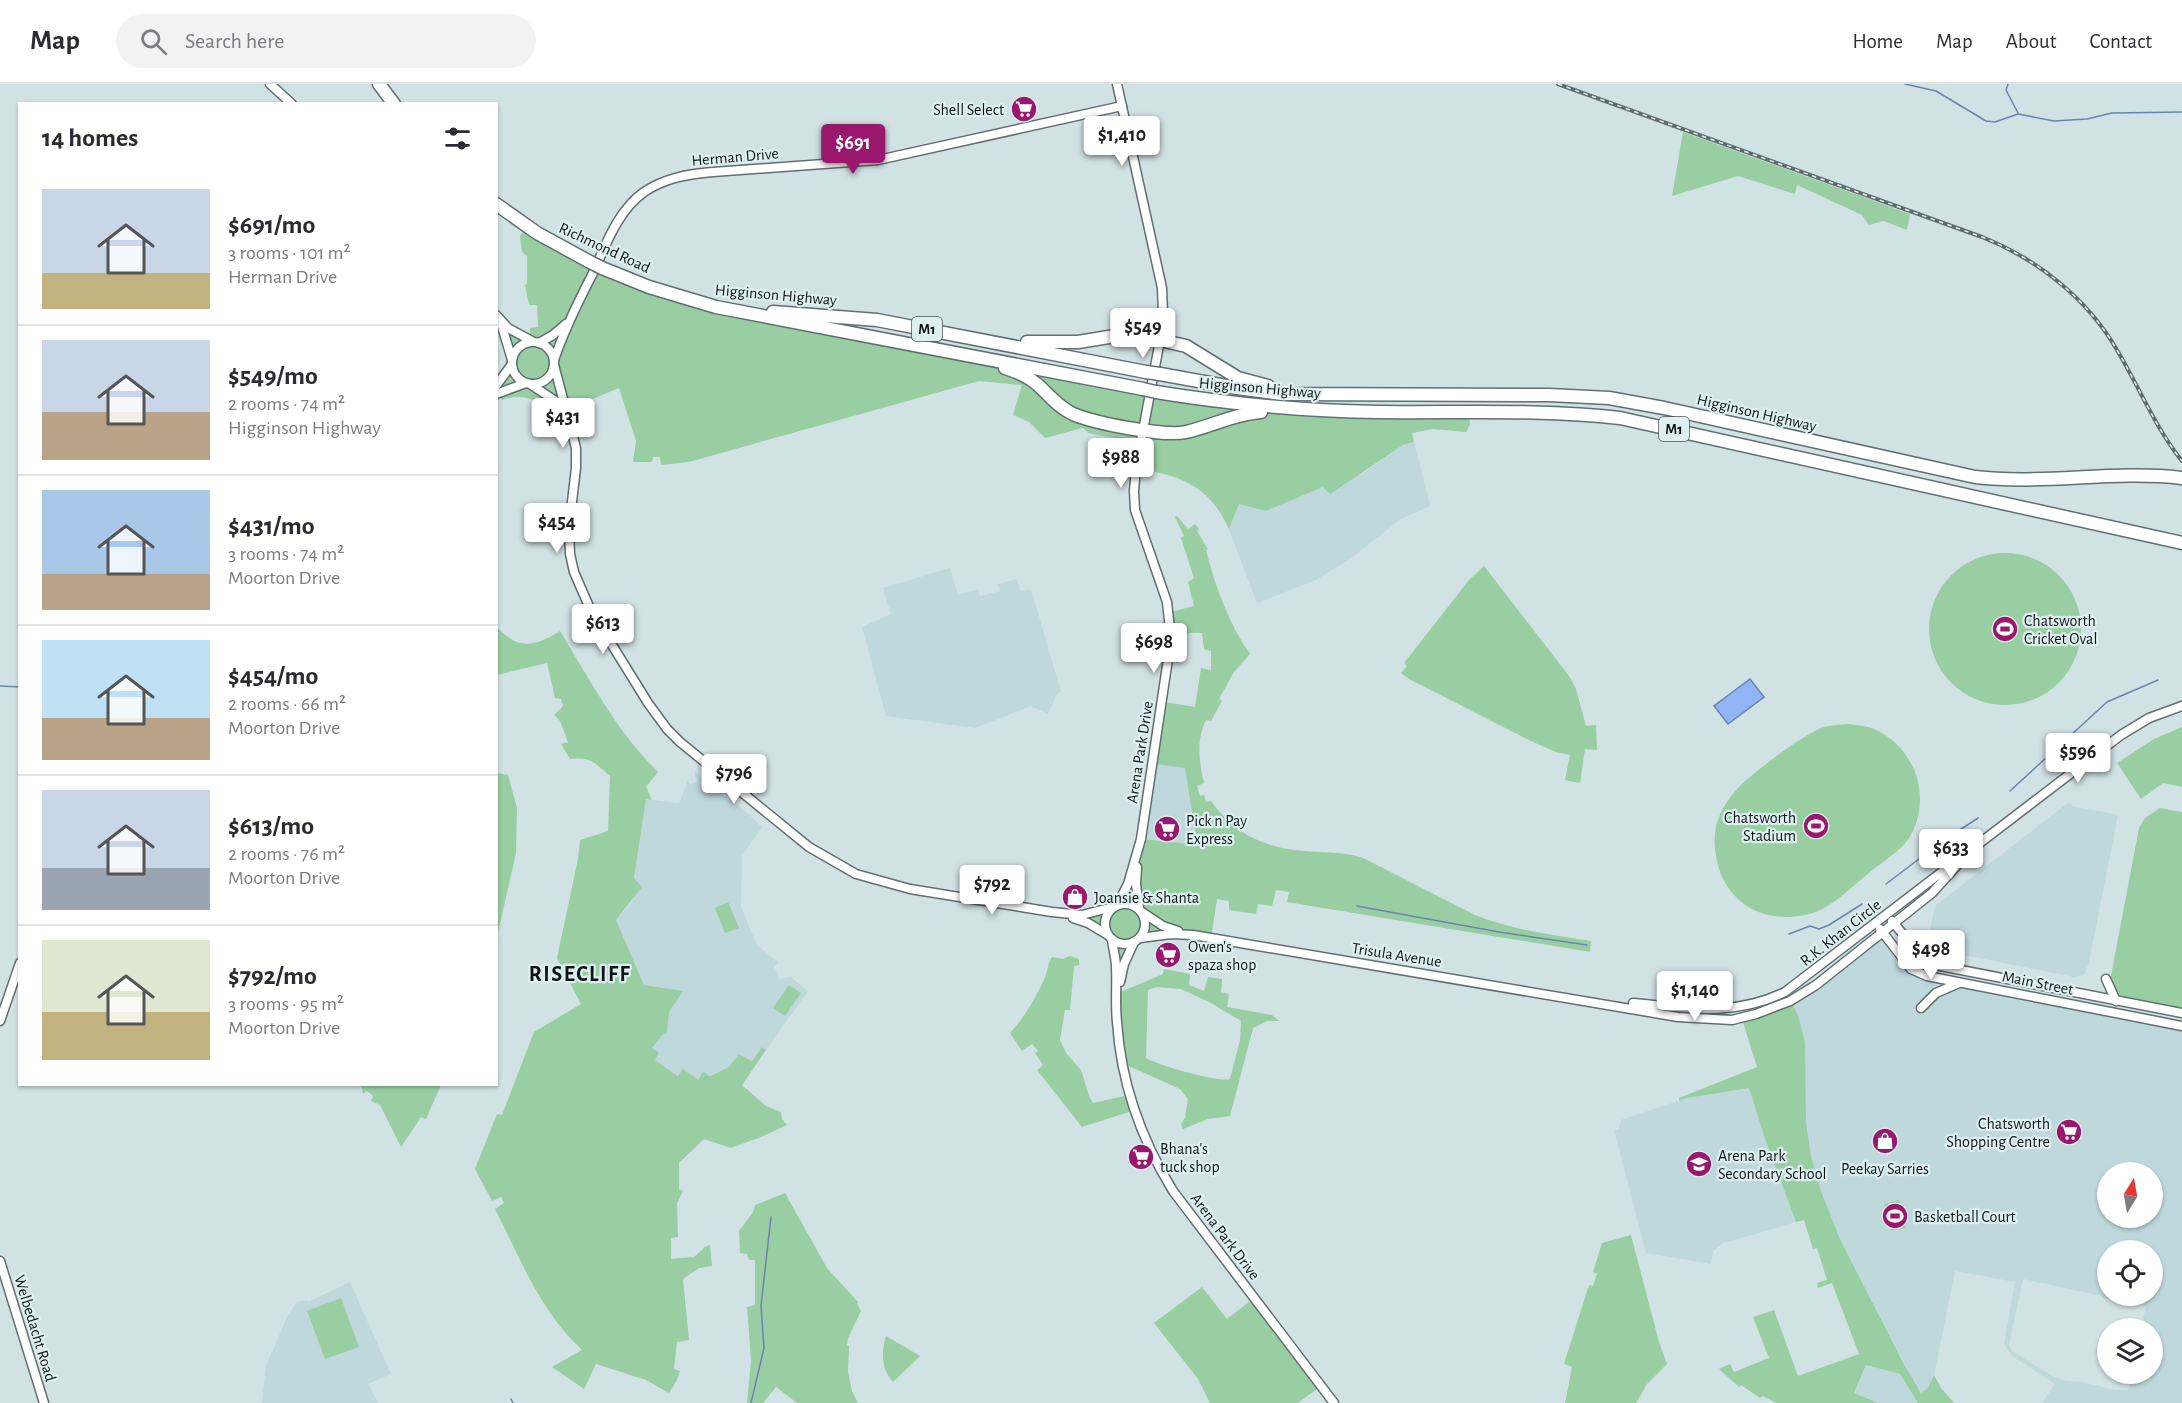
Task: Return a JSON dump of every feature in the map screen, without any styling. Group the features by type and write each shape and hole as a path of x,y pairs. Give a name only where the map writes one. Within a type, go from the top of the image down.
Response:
{"highway":[{"path":"379,84 392,102"},
{"name":"Richmond Road","path":"498,205 537,233 596,265 649,287 706,304"},
{"name":"Higginson Highway","path":"706,304 771,312 864,318 954,334 1248,405 1376,412 1556,412 1620,418 2182,543"},
{"name":"Higginson Highway","path":"706,304 735,312 950,352 1152,382 1257,392 1359,395 1549,395 1609,398 1664,408 1975,477 2012,480 2142,476 2182,478"},
{"path":"954,334 1048,343 1078,342 1121,335 1160,340 1186,346 1227,372 1257,384 1359,395"},
{"path":"950,352 1005,368 1029,378 1059,406 1074,414 1164,434 1180,433 1234,416 1261,412 1376,412"},
{"path":"2063,516 2182,552"}],"street":[{"path":"270,84 290,102"},
{"name":"Arena Park Drive","path":"1116,1000 1124,964 1146,926 1145,918 1140,910 1136,884 1139,846 1171,639 1171,622 1163,585 1135,510 1135,474 1163,314 1160,276 1117,84"},
{"name":"Herman Drive","path":"554,363 569,321 619,219 637,198 666,180 687,174 878,160 1122,106"},
{"path":"498,318 519,335 549,349 564,407 572,426 576,448 569,526 570,554 574,572 591,611 648,703 673,736 808,847 856,874 910,889 1052,912 1081,920 1124,944 1137,940"},
{"path":"498,318 516,376 564,407"},
{"name":"Herman Drive","path":"536,342 553,335 569,321"},
{"path":"498,383 519,347 536,342"},
{"path":"498,392 546,380 552,373 554,363"},
{"name":"R.K. Khan Circle","path":"1785,992 2121,735 2148,718 2182,706"},
{"name":"Arena Park Drive","path":"1139,846 1128,884 1106,918 1105,925 1116,966 1118,1033 1124,1078 1137,1119 1153,1157 1179,1200 1334,1403"},
{"name":"R.K. Khan Circle","path":"1790,1001 1816,985 1932,893 1970,851"},
{"path":"1052,912 1091,914 1128,903 1140,910"},
{"name":"Trisula Avenue","path":"1140,910 1163,926 1193,935"},
{"name":"Main Street","path":"1887,915 1921,956 1930,963 2182,1013"},
{"name":"Main Street","path":"1876,924 1911,969 1927,976 2182,1026"},
{"name":"Trisula Avenue","path":"1137,940 1172,934 1193,935 1678,1017 1716,1020 1745,1017 1790,1001"},
{"path":"0,1021 18,969"},
{"path":"2106,979 2116,1001"},
{"path":"1921,1008 1936,993 1960,982"},
{"name":"Trisula Avenue","path":"1596,1002 1727,1009 1760,1003 1785,992"},
{"name":"Welbedacht Road","path":"0,1261 44,1403"}],"shaded area":[{"path":"1414,442 1430,506 1401,519 1354,556 1316,580 1257,603 1229,530 1239,504 1266,511 1323,487 1362,474 1403,445"},
{"path":"950,568 958,595 978,589 980,596 1000,591 998,584 1017,579 1020,591 1031,589 1061,692 1057,694 1048,714 1031,706 975,728 886,716 862,627 891,614 883,588"},
{"path":"1154,764 1185,768 1197,846 1141,839"},
{"path":"694,771 729,800 733,800 762,827 742,856 741,907 757,945 778,962 774,968 779,979 791,977 808,991 766,1050 762,1047 752,1061 741,1054 729,1067 698,1080 679,1076 655,1060 652,1048 662,1035 667,1033 669,1012 683,991 644,985 616,920 634,900 634,878 646,799 679,803 688,780 690,784 697,782"},
{"path":"2069,802 2072,806 2118,815 2089,962 2084,975 2074,977 1959,954 1929,934 1935,906"},
{"path":"1884,933 1911,969 2182,1026 2182,1403 2042,1403 2055,1384 2012,1356 2004,1344 2015,1282 1955,1271 1934,1375 1928,1388 1922,1393 1913,1380 1840,1239 1821,1191 1811,1156 1806,1122 1805,1042 1798,1015 1790,1001","holes":["2097,1240 2163,1240 2163,1306 2146,1306 2143,1318 2163,1318 2163,1384 2130,1384 2128,1390 2114,1390 2083,1382 2066,1381 2052,1376 2012,1351 2009,1345 2023,1279 2097,1295"]},
{"name":"Arena Park Secondary School","path":"1749,1088 1796,1222 1724,1243 1713,1251 1711,1264 1646,1253 1614,1130 1619,1129 1621,1120 1687,1098"},
{"path":"350,1282 391,1374 368,1384 378,1403 262,1403 266,1366 288,1315 297,1302 307,1300 308,1302"},
{"path":"1866,1365 1900,1374 1918,1403 1878,1403 1854,1394"}],"green space":[{"path":"1683,132 1910,214 1907,230 1883,221 1869,225 1862,215 1797,185 1795,194 1738,176 1672,196"},
{"path":"527,227 676,296 1211,402 1469,413 1470,425 1466,432 1433,429 1412,433 1414,442 1403,445 1330,494 1323,487 1266,511 1239,504 1229,529 1221,514 1203,492 1180,479 1136,468 1141,443 1088,433 1083,428 1045,438 1029,422 1013,415 1022,385 979,381 689,462 661,465 660,457 653,457 652,462 633,462 636,441 619,388 554,415 536,401 524,397 502,400 498,395 498,384 511,364 500,320 519,335 530,334 530,328 538,327 537,305 529,305 525,285 527,284 527,256 522,252 520,236"},
{"path":"1177,516 1188,529 1195,524 1199,529 1197,531 1208,549 1206,550 1218,591 1250,654 1234,672 1219,699 1222,701 1211,721 1206,720 1203,728 1199,751 1204,783 1197,786 1200,796 1204,795 1206,802 1211,801 1240,830 1263,842 1289,849 1341,853 1363,858 1475,915 1518,928 1591,941 1590,952 1287,902 1289,892 1276,890 1272,906 1258,904 1256,914 1229,910 1229,901 1217,899 1211,938 1193,935 1141,939 1135,944 1118,993 1163,974 1164,969 1190,974 1189,985 1204,991 1208,977 1222,979 1221,992 1229,994 1227,1007 1272,1015 1279,1021 1267,1021 1253,1028 1230,1116 1208,1119 1183,1129 1181,1124 1185,1118 1188,1099 1180,1089 1122,1063 1112,940 1101,933 1082,914 1116,905 1141,839 1197,845 1185,768 1154,764 1164,702 1195,707 1201,668 1211,670 1211,651 1204,649 1202,633 1172,633 1170,612 1194,606 1188,582 1194,578 1181,538 1184,536 1175,517","holes":["1157,987 1181,989 1241,1021 1240,1040 1230,1079 1224,1080 1188,1073 1146,1058 1148,990"]},
{"name":"Chatsworth Cricket Oval","path":"2005,553 2034,559 2059,575 2075,600 2081,629 2075,658 2059,683 2034,699 2005,705 1976,699 1951,683 1935,658 1929,629 1935,600 1951,575 1976,559"},
{"path":"1484,566 1569,676 1576,689 1586,726 1596,725 1597,750 1585,749 1580,783 1565,780 1570,755 1556,752 1533,742 1401,673 1407,666 1404,663 1469,580"},
{"path":"498,628 512,640 527,644 543,640 560,631 617,723 658,772 646,787 652,800 646,799 634,878 642,887 616,920 644,985 683,991 669,1012 667,1033 662,1035 652,1048 659,1053 655,1060 678,1076 683,1069 698,1080 703,1072 710,1076 729,1067 739,1054 752,1061 762,1047 766,1050 742,1085 766,1106 781,1112 782,1119 787,1125 731,1148 704,1139 679,1163 679,1189 683,1191 677,1203 678,1237 671,1238 671,1259 694,1257 710,1245 712,1266 699,1268 683,1279 689,1340 677,1342 674,1369 680,1371 669,1393 646,1380 596,1364 584,1389 552,1367 582,1350 554,1319 532,1284 495,1209 504,1203 501,1197 492,1201 475,1169 497,1114 502,1115 534,1032 581,1004 557,958 580,840 608,831 610,776 592,762 570,759 561,744 568,742 560,721 554,715 563,706 561,699 555,698 547,663 498,675"},
{"name":"Chatsworth Stadium","path":"1847,724 1874,729 1888,737 1908,758 1919,786 1920,801 1918,816 1910,837 1896,852 1844,894 1816,912 1787,917 1767,915 1750,908 1733,894 1719,868 1715,850 1715,833 1723,808 1742,784 1794,744 1824,727"},
{"path":"2182,727 2182,787 2163,783 2141,799 2117,763 2154,739"},
{"path":"498,773 508,775 517,808 516,853 498,933"},
{"path":"2160,808 2182,812 2182,1008 2116,995 2110,981 2139,828 2145,818"},
{"path":"728,902 739,928 725,933 715,908"},
{"path":"1070,956 1079,959 1079,965 1074,966 1070,1010 1065,1010 1060,1040 1066,1053 1081,1070 1093,1103 1129,1095 1135,1110 1082,1127 1037,1070 1043,1065 1035,1053 1038,1051 1032,1044 1022,1051 1010,1033 1025,1015 1037,994 1052,957 1063,959"},
{"path":"789,985 801,993 785,1016 773,1008"},
{"path":"1790,1001 1798,1015 1805,1042 1806,1122 1811,1156 1821,1191 1840,1239 1921,1393 1928,1388 1934,1375 1941,1388 1954,1403 1918,1403 1900,1374 1866,1365 1854,1393 1878,1403 1776,1403 1763,1396 1760,1398 1741,1385 1739,1387 1719,1369 1730,1364 1734,1372 1769,1358 1753,1317 1774,1310 1798,1376 1859,1354 1832,1283 1818,1288 1817,1283 1827,1280 1817,1248 1813,1249 1804,1220 1796,1222 1749,1088 1679,1101 1679,1098 1757,1067 1742,1019"},
{"path":"361,1086 441,1086 426,1119 421,1117 401,1147 380,1105 371,1101 373,1096 367,1091 363,1094"},
{"path":"785,1193 827,1268 858,1302 861,1311 847,1345 849,1346 848,1372 852,1391 858,1403 797,1403 776,1387 763,1403 747,1403 751,1361 747,1307 755,1305 755,1260 749,1260 747,1254 740,1253 739,1231 753,1212 755,1205"},
{"name":"Basketball Court","path":"1899,1200 1906,1228 1891,1231 1884,1204"},
{"path":"1631,1235 1667,1364 1647,1384 1636,1403 1565,1403 1572,1367 1564,1364 1589,1285 1593,1286 1597,1274 1593,1272 1602,1243"},
{"path":"1202,1287 1227,1319 1254,1298 1321,1386 1298,1403 1210,1403 1198,1379 1154,1323"},
{"path":"341,1298 359,1347 325,1359 307,1311"},
{"path":"886,1336 920,1356 893,1382 886,1371 883,1360"}],"water":[{"path":"1750,679 1764,697 1728,724 1714,706"}],"waterway":[{"path":"1905,84 1936,91 1986,121 1995,122 2018,114 2054,121 2087,119 2112,113 2182,112"},
{"path":"2008,84 2006,90 2018,113"},
{"path":"2010,791 2107,702 2158,680"},
{"path":"0,686 18,687"},
{"path":"1886,884 1940,843 1978,818"},
{"path":"1789,934 1810,926 1819,929 1829,925 1862,904"},
{"path":"1357,906 1499,932 1587,945"},
{"path":"751,1403 764,1348 761,1306 771,1217"},
{"path":"511,1399 513,1403"}],"railway":[{"path":"1558,84 1982,237 2022,257 2059,282 2076,297 2105,331 2164,435 2182,461"}],"place":[{"name":"Shell Select","path":"1024,109"},
{"name":"Chatsworth Cricket Oval","path":"2005,629"},
{"name":"Chatsworth Stadium","path":"1816,826"},
{"name":"Pick n Pay Express","path":"1167,829"},
{"name":"Joansie & Shanta","path":"1075,897"},
{"name":"Owen's spaza shop","path":"1168,955"},
{"name":"Chatsworth Shopping Centre","path":"2069,1132"},
{"name":"Peekay Sarries","path":"1885,1141"},
{"name":"Bhana's tuck shop","path":"1141,1157"},
{"name":"Arena Park Secondary School","path":"1699,1164"},
{"name":"Basketball Court","path":"1895,1216"}],"district":[{"name":"RISECLIFF","path":"580,973"}]}
